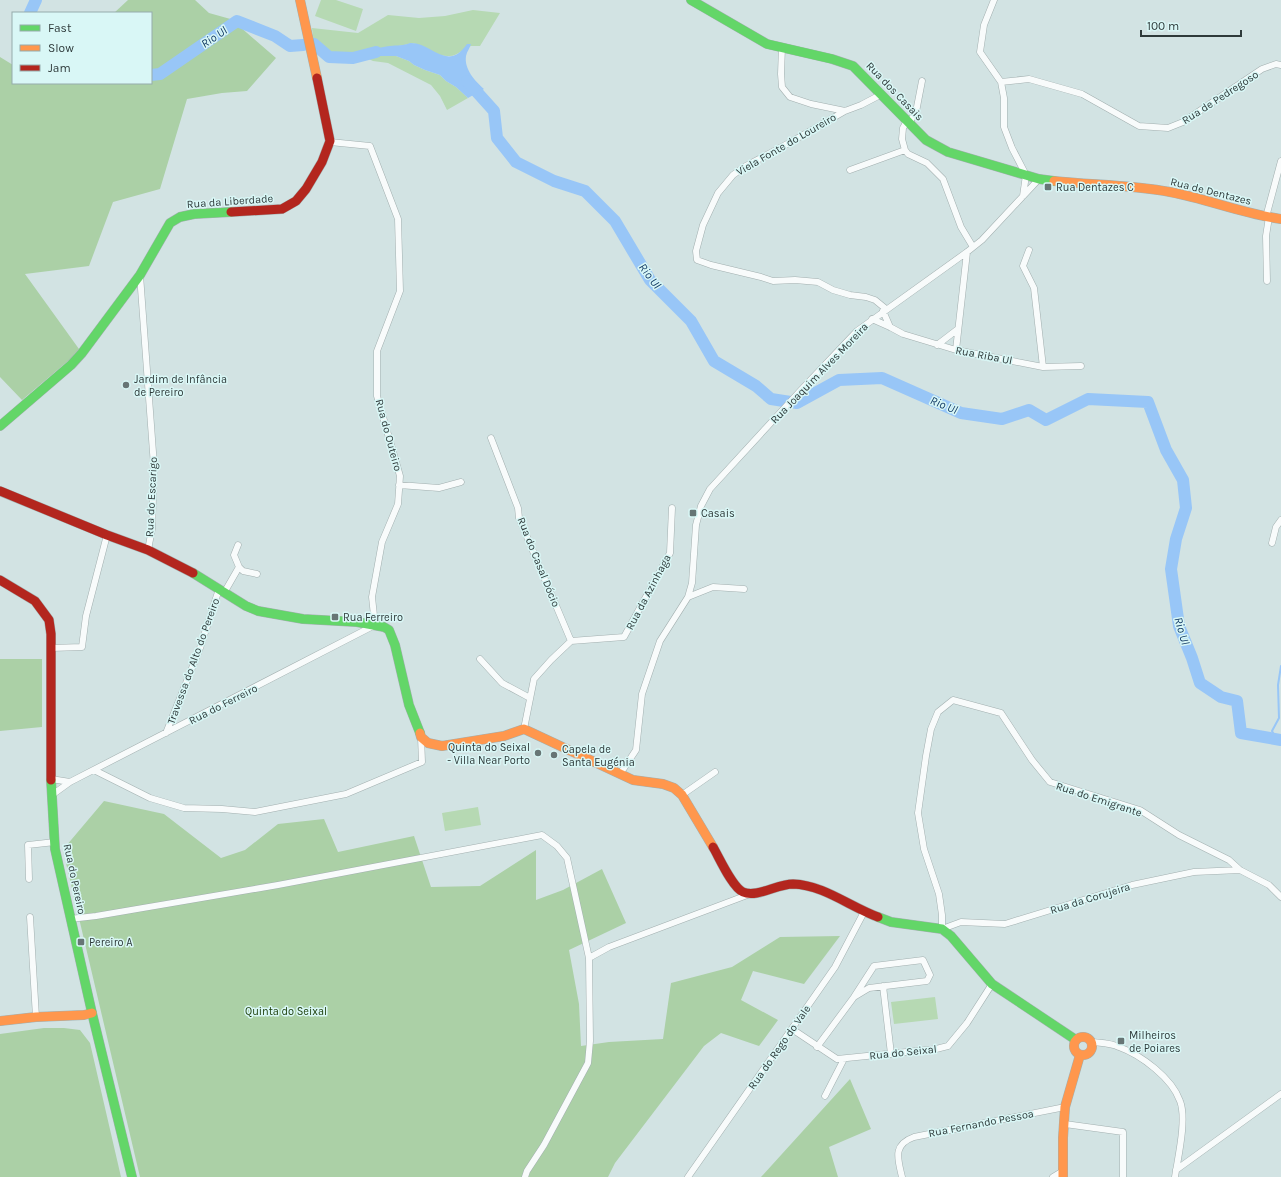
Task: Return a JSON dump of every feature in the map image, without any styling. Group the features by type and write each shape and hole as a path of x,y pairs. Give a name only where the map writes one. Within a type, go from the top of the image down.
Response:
{"street":[{"path":"300,0 330,142"},
{"name":"Rua dos Casais","path":"691,0 767,44 832,59 853,66 926,140 948,152 1039,179"},
{"path":"994,0 984,25 980,52 1001,82 1004,98 1004,127 1012,148 1026,175 1023,196"},
{"path":"782,48 782,87 790,97 811,104 845,111 882,94"},
{"name":"Rua de Pedregoso","path":"1001,82 1029,79 1082,94 1139,126 1168,128 1183,122 1262,69 1276,64 1281,65"},
{"path":"922,81 916,112 903,128 902,140 905,150 908,154 927,163 944,179 961,227 973,247"},
{"name":"Viela Fonte do Loureiro","path":"845,111 789,144 744,167 733,175 718,193 703,225 696,251 698,260 711,265 761,276 773,281 795,280 818,282 833,290 875,300 885,310"},
{"name":"Rua da Liberdade","path":"0,426 76,360 140,275 170,224 180,217 194,214 273,210 282,209 291,205 299,199 306,190 327,151 330,142"},
{"name":"Rua do Outeiro","path":"330,142 370,146 398,219 400,291 377,351 377,396 400,476 398,504 382,542 372,598 375,625"},
{"path":"850,170 905,150"},
{"path":"1267,281 1266,236 1268,217 1281,164"},
{"name":"Rua Joaquim Alves Moreira","path":"620,774 636,750 642,694 660,641 688,597 692,583 696,524 701,506 710,490 800,390 857,331 982,240 1039,179"},
{"name":"Rua de Dentazes","path":"1039,179 1169,192 1197,198 1230,208 1281,219"},
{"path":"1029,250 1023,266 1034,288 1043,367"},
{"path":"956,350 967,252"},
{"name":"Rua do Escarigo","path":"140,275 154,466 152,529 148,550"},
{"path":"885,310 890,327"},
{"name":"Rua Riba Ul","path":"872,320 903,334 956,350 1043,367 1081,366"},
{"path":"937,345 958,329"},
{"name":"Rua do Casal Dócio","path":"491,438 518,508 519,518 571,641"},
{"path":"399,485 438,488 462,482"},
{"path":"0,491 107,535 148,550 183,567 246,606 272,614 303,619 357,622 384,627 389,630 392,635 398,654 408,705 421,737 422,762 346,794 255,812 184,808 150,798 94,770"},
{"name":"Rua da Azinhaga","path":"571,641 624,637 670,553 672,508"},
{"path":"1272,543 1276,527 1281,520"},
{"path":"51,648 82,647 86,616 107,535"},
{"path":"238,545 234,555 239,567 243,571 257,574"},
{"name":"Travessa do Alto do Pereiro","path":"166,733 222,591 239,567"},
{"name":"Rua do Pereiro","path":"0,580 35,601 49,620 51,634 51,779 55,849 92,1013 132,1177"},
{"path":"688,597 713,587 744,589"},
{"name":"Rua do Ferreiro","path":"52,795 70,782 375,625"},
{"path":"524,729 534,679 571,641"},
{"path":"480,659 502,683 530,698"},
{"name":"Rua do Emigrante","path":"942,929 939,894 924,849 918,814 931,729 938,712 953,700 1001,713 1032,760 1050,782 1140,810 1178,835 1229,860 1240,870 1269,885 1281,896"},
{"path":"421,737 429,744 442,746 504,736 524,729 633,780 663,784 674,788 682,795 734,883 742,891 750,894"},
{"path":"682,795 714,772"},
{"path":"51,779 70,782"},
{"path":"70,919 96,916 278,885 542,835 557,846 566,858 589,958 590,1041 588,1063 525,1177"},
{"path":"29,879 28,845 54,842"},
{"name":"Rua da Corujeira","path":"942,929 961,922 1005,924 1132,885 1194,872 1240,870"},
{"path":"589,958 609,947 750,894 784,885 803,885 821,890 864,912 891,922 942,929 951,936 992,984 1076,1040"},
{"name":"Rua do Rego do Vale","path":"688,1177 835,967 864,912"},
{"path":"30,917 36,1017"},
{"path":"818,1047 874,966 923,960 930,974 927,981 869,988 854,997"},
{"name":"Rua do Seixal","path":"792,1029 837,1059 936,1049 948,1046 967,1023 992,984"},
{"path":"883,986 892,1054"},
{"path":"0,1021 36,1017 84,1015 92,1013"},
{"path":"1092,1042 1093,1048 1089,1054 1080,1055 1074,1049 1076,1040 1081,1037 1090,1039 1092,1042 1118,1046 1132,1052 1159,1071 1174,1090 1180,1101 1183,1120 1175,1177"},
{"path":"1053,1177 1063,1174 1065,1107 1080,1055"},
{"path":"825,1096 844,1059"},
{"path":"1176,1170 1281,1094"},
{"name":"Rua Fernando Pessoa","path":"902,1177 898,1156 900,1146 906,1140 914,1137 1065,1107"},
{"path":"1065,1124 1123,1132 1123,1177"}],"green space":[{"path":"128,0 195,0 209,13 234,20 158,70 152,70 152,12 115,12"},
{"path":"321,0 336,0 363,9 356,31 315,16"},
{"path":"473,10 500,13 480,46 471,46 451,56 440,55 411,43 373,50 362,56 353,58 329,57 314,44 312,28 358,33 388,15 419,18 445,16"},
{"path":"239,26 276,58 247,91 222,93 187,99 160,189 113,202 89,266 25,274 79,349 68,361 22,400 0,377 0,57 12,64 12,84 152,84 152,79 160,79"},
{"path":"362,56 396,56 409,61 425,70 440,75 468,98 447,110 440,96 431,85 388,63 373,61"},
{"path":"0,659 42,659 42,727 0,731"},
{"name":"Quinta do Seixal","path":"104,801 164,814 221,858 245,850 278,824 324,819 338,852 414,836 431,887 480,886 536,850 536,900 563,890 602,869 626,923 569,950 579,1004 581,1046 609,1042 663,1039 671,983 732,967 780,937 840,936 804,984 753,971 741,1000 778,1020 759,1046 721,1033 704,1046 615,1163 608,1177 140,1177 66,863 66,846"},
{"path":"478,807 481,825 445,831 442,813"},
{"path":"935,997 938,1019 894,1024 891,1002"},
{"path":"44,1028 80,1030 90,1043 121,1177 0,1177 0,1034"},
{"path":"850,1079 871,1129 829,1147 838,1177 761,1177"}],"water":[{"path":"410,43 418,44 446,56 453,56 460,52 467,44 471,44 466,56 468,70 484,89 468,98 440,75 425,70 409,61 396,56 361,56 372,50 386,46"}],"waterway":[{"name":"Rio Ul","path":"30,12 36,0"},
{"name":"Rio Ul","path":"152,75 160,74 237,21 275,36 290,46 303,45"},
{"path":"314,44 329,57 353,58 376,52"},
{"name":"Rio Ul","path":"467,81 494,111 497,138 516,162 554,181 585,191 615,221 650,280 691,321 714,361 756,386 771,399 797,403 839,380 882,378 961,413 1002,419 1029,410 1046,420 1088,399 1148,402 1166,450 1183,480 1186,508 1176,539 1171,569 1179,626 1200,683 1221,697 1237,701 1241,733 1281,740"},
{"path":"1276,739 1272,731 1279,718 1278,685 1281,666"}],"traffic: fast":[{"path":"691,0 767,44 832,59 853,66 926,140 948,152 1039,179 1054,181"},
{"path":"0,426 71,365 82,353 140,275 170,223 180,217 194,214 231,212"},
{"path":"193,573 246,606 258,611 303,619 357,622 384,627 389,630 395,645 409,705 420,733"},
{"path":"51,780 55,849 92,1013 132,1177"},
{"path":"878,917 891,922 942,929 951,936 992,984 1076,1040"}],"traffic: slow":[{"path":"300,0 317,78"},
{"path":"1054,181 1127,186 1170,192 1198,198 1253,214 1281,219"},
{"path":"420,733 421,737 428,743 442,746 504,736 524,729 633,780 663,784 674,788 682,795 713,847"},
{"path":"0,1021 36,1017 84,1015 92,1013"},
{"path":"1079,1037 1087,1037 1092,1042 1092,1046 1090,1053 1087,1055 1079,1055 1074,1050 1074,1042 1079,1037"},
{"path":"1063,1177 1065,1107 1080,1055"}],"traffic: jam":[{"path":"231,212 282,209 296,201 306,189 322,162 330,141 317,78"},
{"path":"0,491 107,535 148,550 193,573"},
{"path":"0,580 35,601 49,620 51,634 51,780"},
{"path":"713,847 730,878 743,892 754,893 780,886 793,884 804,885 826,892 878,917"}],"place":[{"name":"Rua Dentazes C","path":"1048,187"},
{"name":"Jardim de Infância de Pereiro","path":"126,385"},
{"name":"Casais","path":"693,513"},
{"name":"Rua Ferreiro","path":"335,617"},
{"name":"Quinta do Seixal - Villa Near Porto","path":"538,753"},
{"name":"Capela de Santa Eugénia","path":"554,755"},
{"name":"Pereiro A","path":"81,942"},
{"name":"Milheiros de Poiares","path":"1121,1041"}]}
